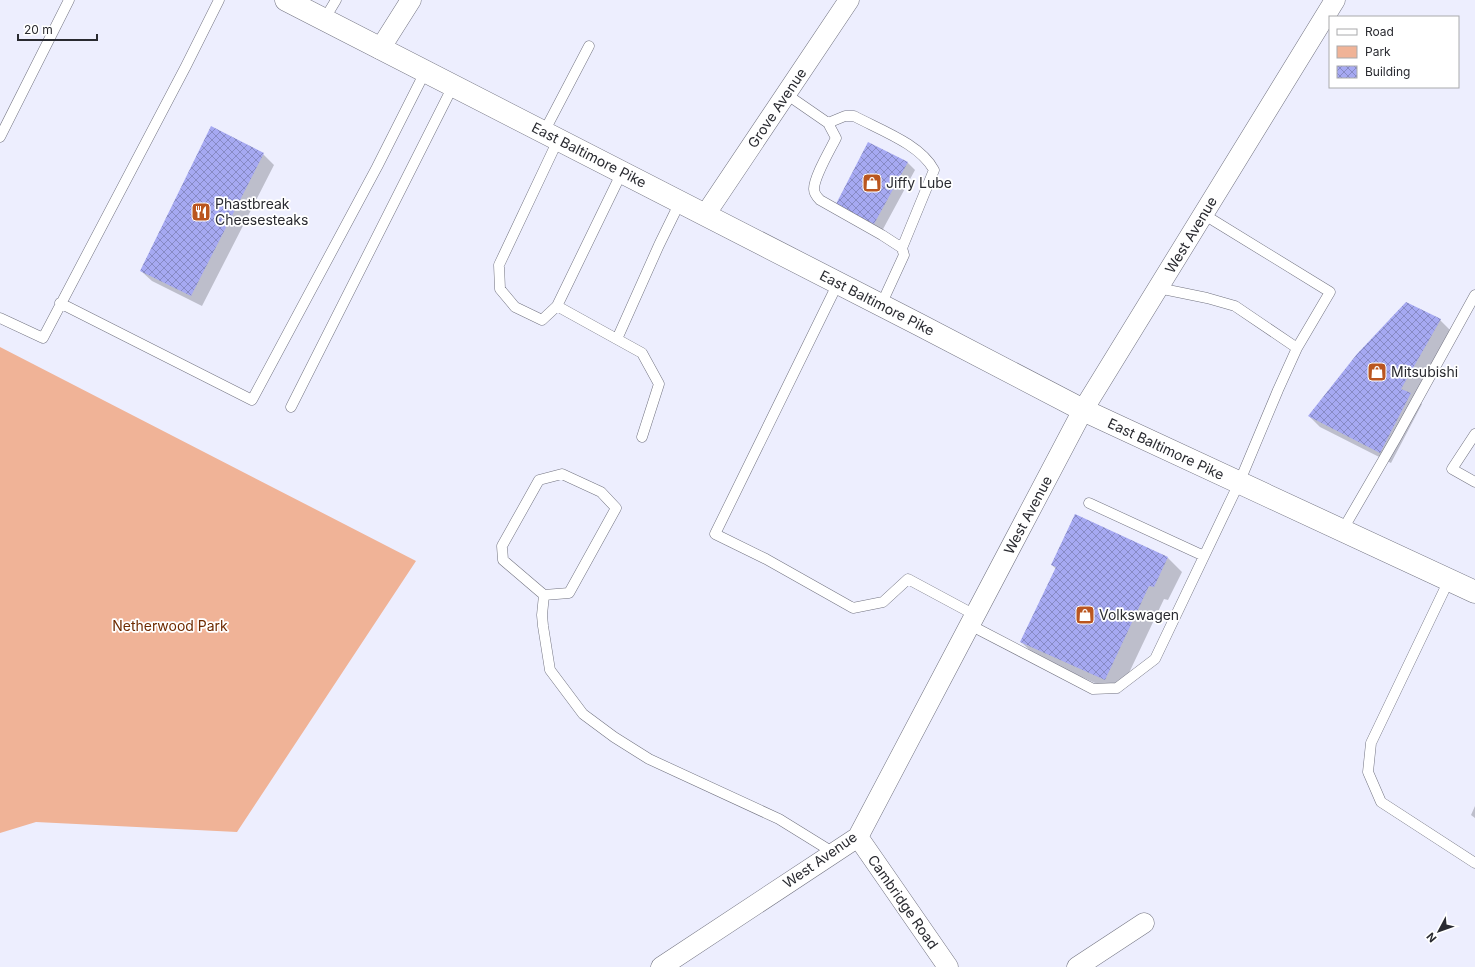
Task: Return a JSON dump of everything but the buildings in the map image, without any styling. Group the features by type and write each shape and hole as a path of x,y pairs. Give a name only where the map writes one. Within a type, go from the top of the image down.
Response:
{"main road":[{"name":"East Baltimore Pike","path":"286,0 1083,410 1475,592"}],"street":[{"path":"380,49 411,0"},
{"name":"Grove Avenue","path":"705,215 849,0"},
{"name":"West Avenue","path":"661,967 858,837 1083,410 1335,0"},
{"name":"Cambridge Road","path":"858,837 948,967"},
{"path":"1077,967 1144,923"}],"lane":[{"path":"0,137 69,0"},
{"path":"0,318 43,338 60,303 186,66 219,0"},
{"path":"324,20 336,0"},
{"path":"590,46 498,265 500,289 515,307 542,320 557,306 622,172"},
{"path":"60,303 252,400 377,167 425,72"},
{"path":"291,407 453,86"},
{"path":"786,94 828,123 836,138 816,179 814,190 815,195 820,200 902,248"},
{"path":"828,123 845,116 854,116 913,147 930,162 934,170 933,176 902,248 904,255 881,305"},
{"path":"617,339 680,202"},
{"path":"838,283 715,534 766,559 853,608 883,602 908,579 973,620 1093,689 1117,688 1155,659 1239,483 1297,348 1330,292 1204,214"},
{"path":"1158,288 1207,298 1235,306 1297,348"},
{"path":"1342,530 1396,438 1475,295"},
{"path":"557,306 642,353 659,384 642,437"},
{"path":"1475,434 1452,469 1475,482"},
{"path":"562,474 601,492 616,508 570,593 544,595 503,560 502,546 539,480 562,474"},
{"path":"1090,502 1204,556"},
{"path":"1449,580 1371,743 1368,772 1381,802 1475,863"},
{"path":"544,595 542,615 550,670 583,714 614,737 649,759 779,819 834,853"}],"green space":[{"name":"Netherwood Park","path":"0,347 416,561 237,832 36,822 0,833"}],"place":[{"name":"Jiffy Lube","path":"872,183"},
{"name":"Phastbreak Cheesesteaks","path":"201,212"},
{"name":"Mitsubishi","path":"1377,372"},
{"name":"Volkswagen","path":"1085,615"}]}
